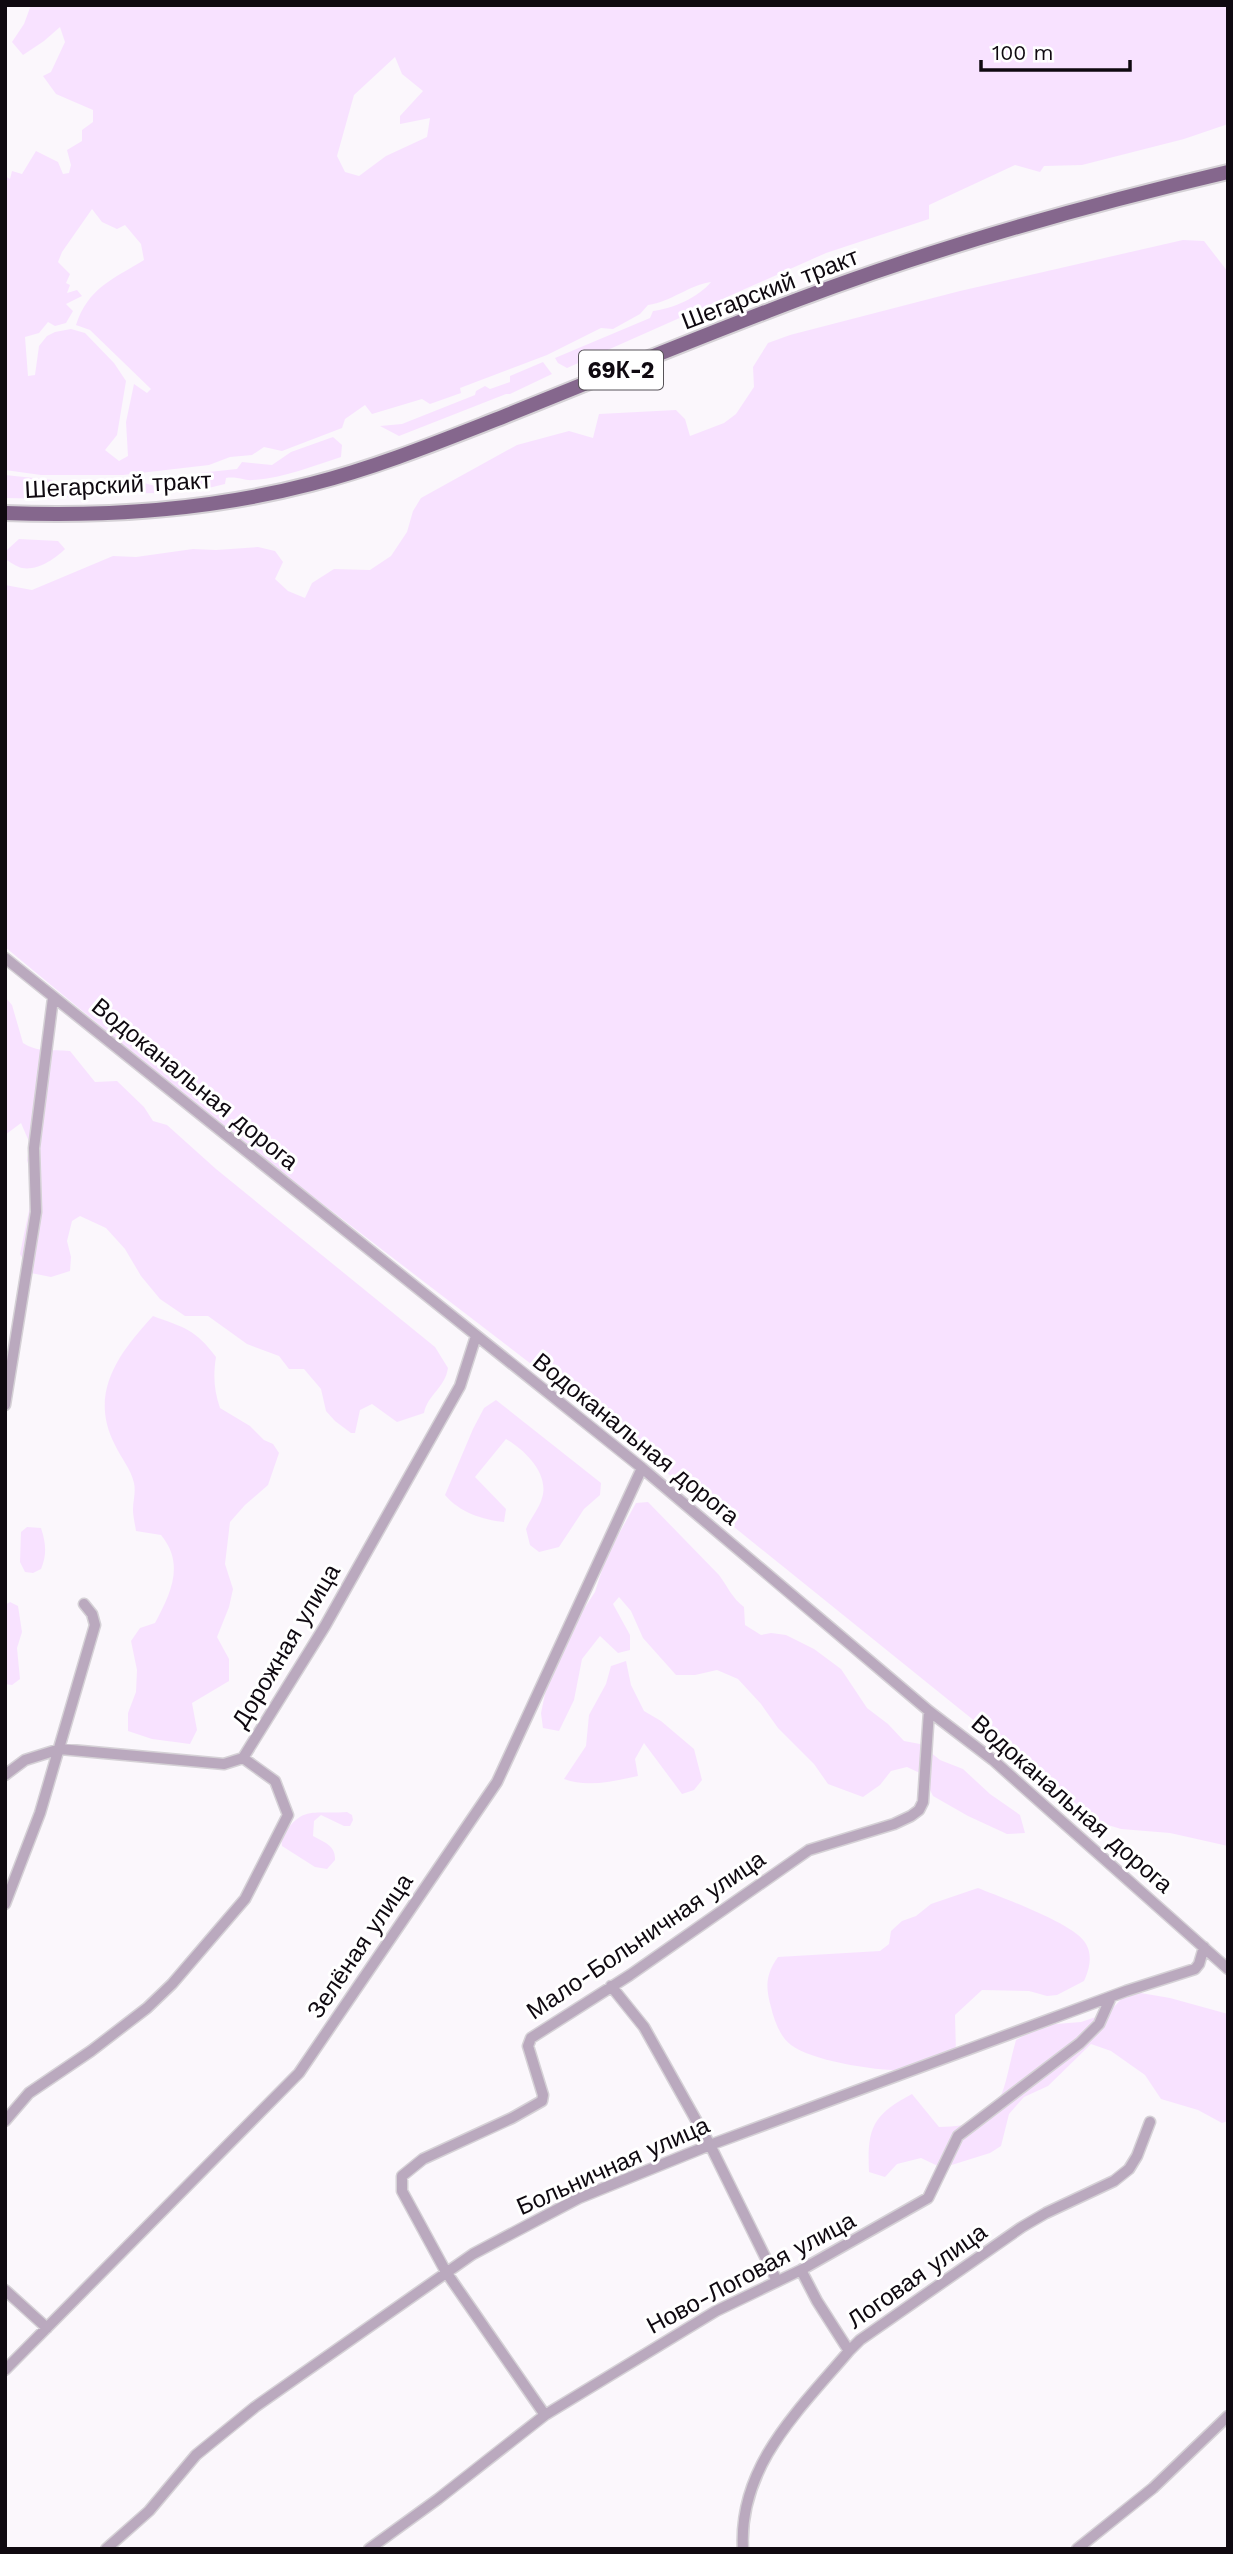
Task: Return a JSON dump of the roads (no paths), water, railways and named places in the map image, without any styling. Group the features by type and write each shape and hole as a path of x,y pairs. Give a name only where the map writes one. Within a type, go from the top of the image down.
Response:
{"main road":[{"name":"Шегарский тракт","path":"5,513 173,509 249,498 312,484 398,458 839,285 1101,204 1228,172"}],"street":[{"name":"Водоканальная дорога","path":"5,958 642,1468 929,1711 993,1760 1228,1969"},
{"path":"5,1405 36,1212 34,1148 53,998"},
{"name":"Дорожная улица","path":"5,1775 25,1760 60,1749 224,1764 243,1758 325,1626 460,1386 476,1336"},
{"name":"Зелёная улица","path":"5,2370 299,2073 497,1782 642,1468"},
{"path":"5,1904 40,1813 95,1625 92,1614 84,1604"},
{"name":"Мало-Больничная улица","path":"446,2272 402,2191 402,2176 423,2159 512,2118 542,2101 543,2095 528,2046 531,2038 809,1850 894,1824 919,1810 923,1802 929,1711"},
{"path":"5,2122 29,2093 91,2051 147,2008 172,1984 245,1899 288,1815 275,1781 243,1758"},
{"name":"Больничная улица","path":"106,2549 149,2511 197,2455 255,2407 473,2254 579,2198 710,2145 1111,1997 1195,1969 1204,1947"},
{"path":"611,1986 644,2027 710,2145 777,2281"},
{"name":"Ново-Логовая улица","path":"369,2549 545,2415 716,2311 801,2270 928,2198 958,2136 1080,2043 1099,2024 1111,1997"},
{"name":"Логовая улица","path":"743,2549 743,2523 758,2468 780,2431 849,2351 1022,2227 1114,2181 1129,2169 1137,2156 1150,2122"},
{"path":"801,2270 849,2351"},
{"path":"446,2272 545,2415"},
{"path":"5,2290 47,2328"},
{"path":"1077,2549 1153,2488 1228,2416"}]}
